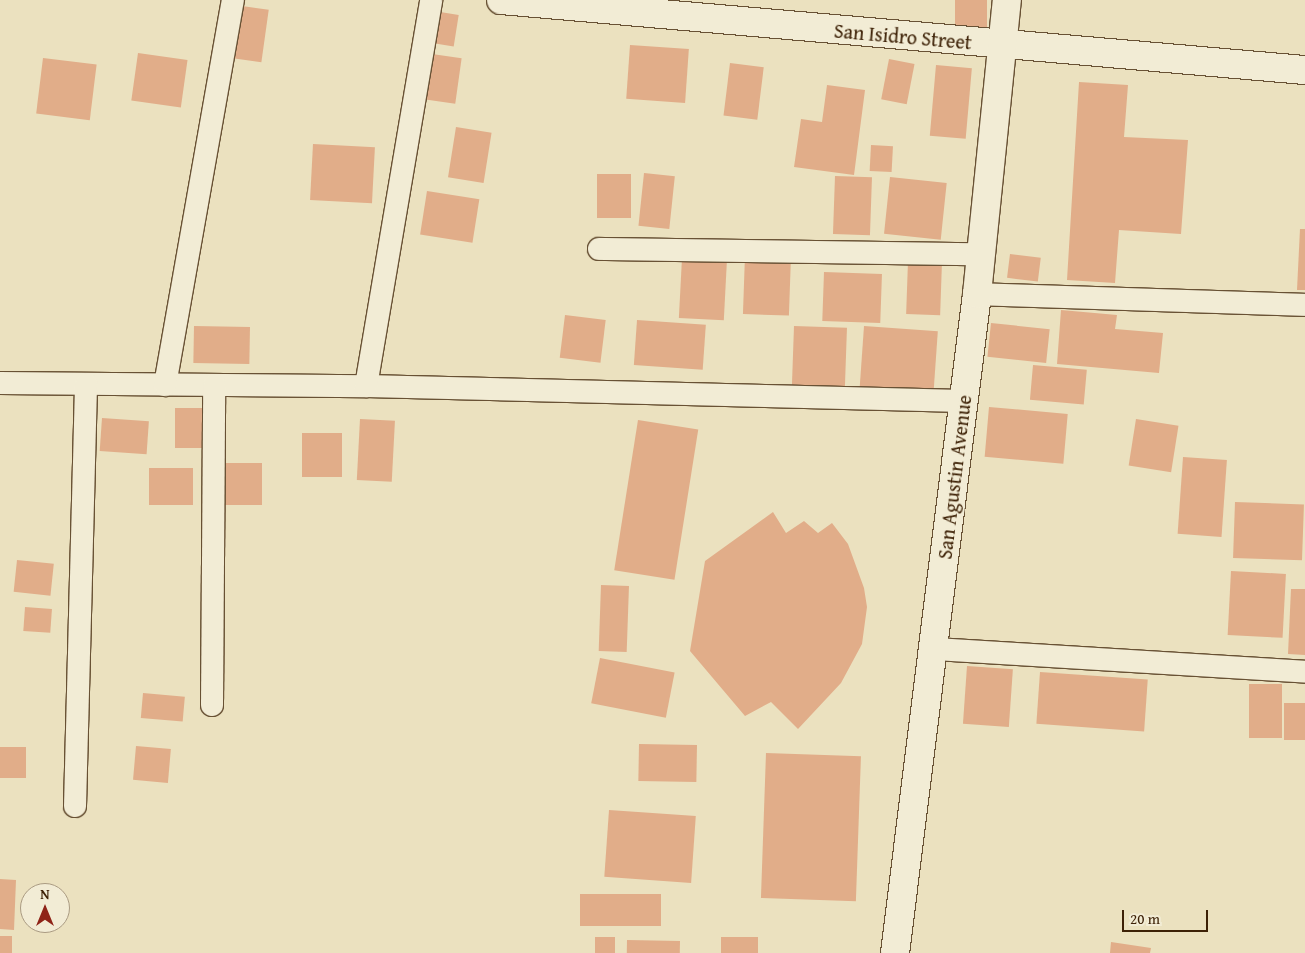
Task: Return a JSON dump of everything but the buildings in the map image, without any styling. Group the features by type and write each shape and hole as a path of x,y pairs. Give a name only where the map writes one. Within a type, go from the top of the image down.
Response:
{"street":[{"path":"165,385 233,0"},
{"path":"366,386 430,0"},
{"name":"San Isidro Street","path":"501,0 1305,70"},
{"name":"San Agustin Avenue","path":"895,953 977,294 1007,0"},
{"path":"599,249 980,254"},
{"path":"977,294 1305,305"},
{"path":"0,383 366,386 963,401"},
{"path":"75,806 86,384"},
{"path":"212,705 214,385"},
{"path":"934,649 1305,672"}]}
